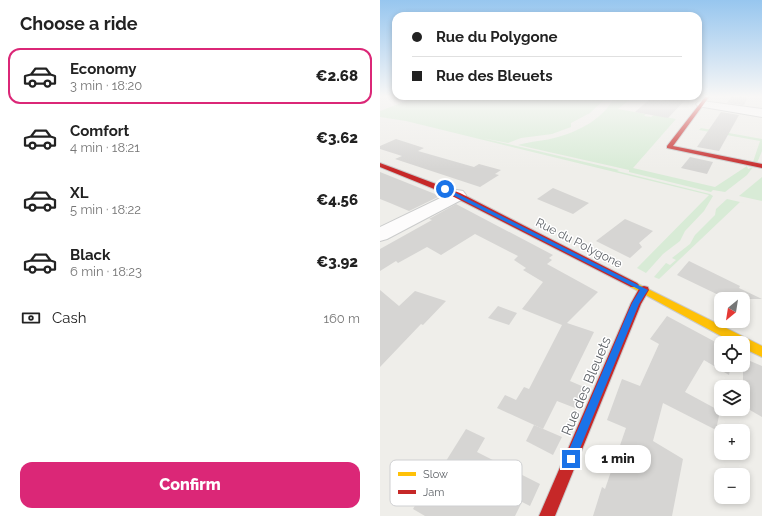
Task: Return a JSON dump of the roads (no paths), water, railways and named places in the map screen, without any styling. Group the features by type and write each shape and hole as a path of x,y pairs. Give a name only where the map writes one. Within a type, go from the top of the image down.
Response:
{"street":[{"path":"689,121 669,147 762,166"},
{"name":"Rue du Polygone","path":"380,165 457,195 762,352"},
{"path":"380,235 457,195"},
{"name":"Rue des Bleuets","path":"547,516 636,303 644,290"}]}
